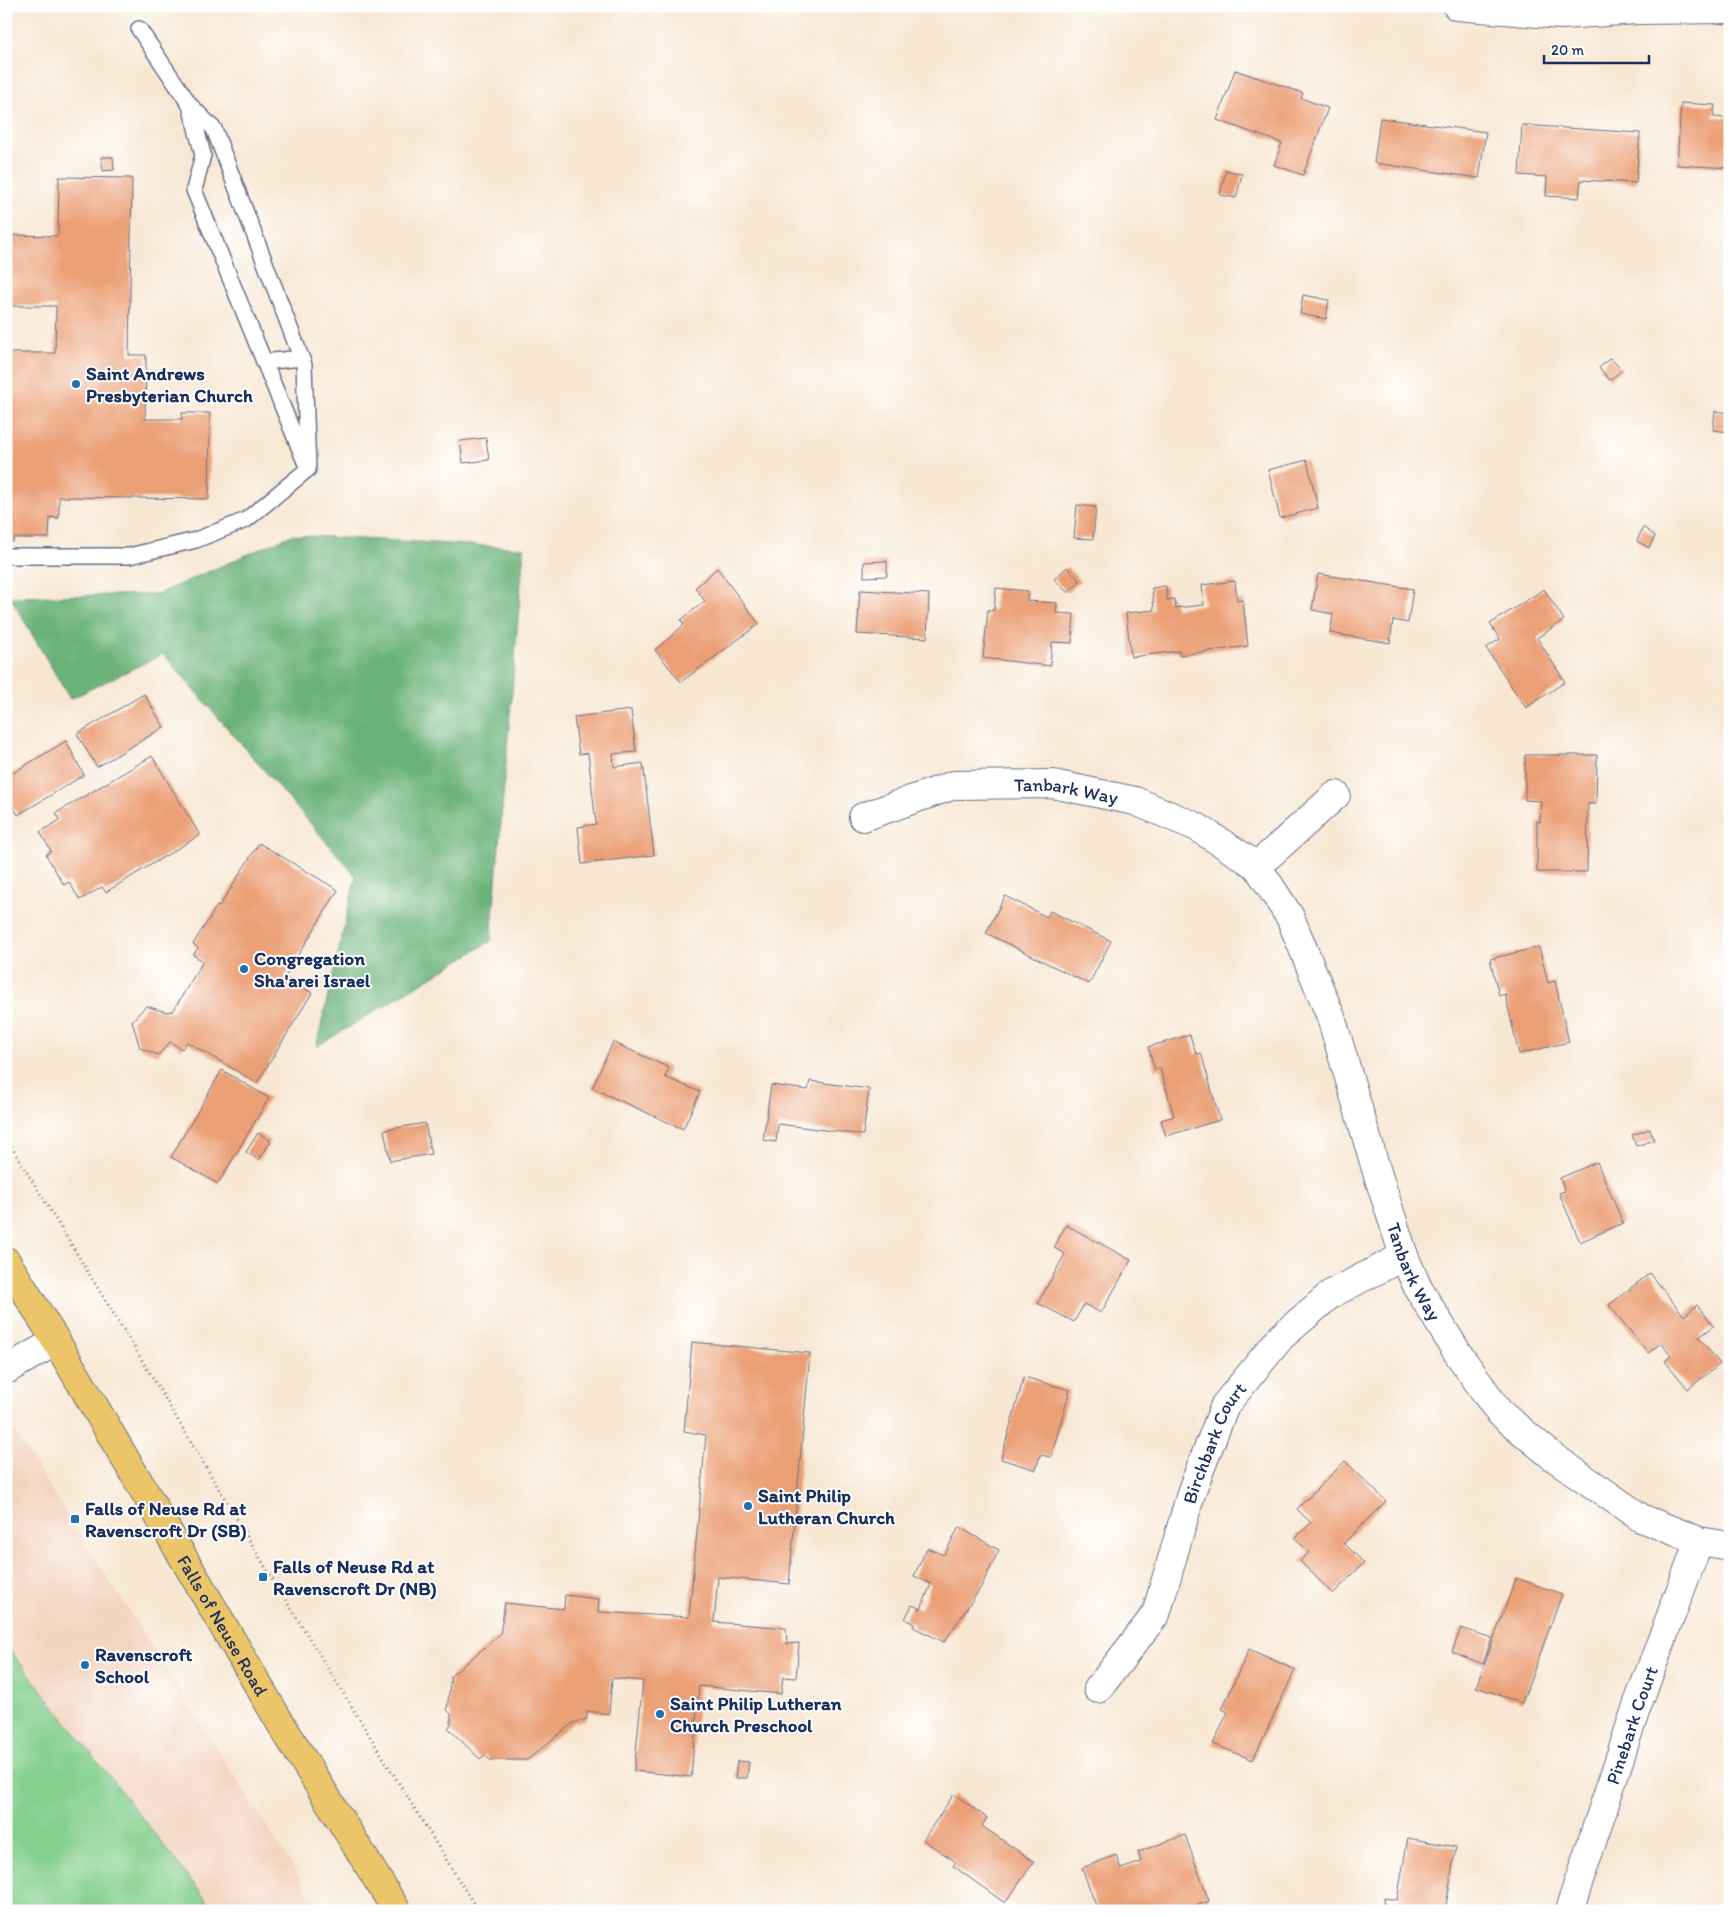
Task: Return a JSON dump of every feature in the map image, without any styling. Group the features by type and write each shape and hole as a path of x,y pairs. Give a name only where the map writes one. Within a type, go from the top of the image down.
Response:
{"main road":[{"name":"Falls of Neuse Road","path":"6,1261 56,1341 281,1724 398,1911"}],"street":[{"path":"1457,6 1561,15 1636,10 1730,9"},
{"name":"Tanbark Way","path":"863,816 954,784 1053,784 1135,801 1197,827 1257,866 1290,916 1331,1017 1404,1256 1418,1288 1457,1352 1499,1412 1552,1456 1641,1518 1699,1541 1730,1546"},
{"path":"1257,866 1336,795"},
{"name":"Birchbark Court","path":"1098,1688 1156,1614 1192,1490 1225,1405 1280,1337 1331,1294 1404,1256"},
{"path":"6,1370 56,1341"},
{"name":"Pinebark Court","path":"1569,1911 1638,1703 1699,1541"}],"lane":[{"path":"139,30 190,105 214,130 304,365 308,469"},
{"path":"190,105 204,155 194,190 308,469"},
{"path":"264,362 301,358"},
{"path":"6,556 129,556 196,540 246,520 308,469"}],"path":[{"path":"6,1138 266,1568 478,1911"}],"shaded area":[{"name":"Ravenscroft School","path":"6,1419 321,1911 6,1911"}],"green space":[{"path":"292,535 524,548 491,941 316,1047 356,876 163,654 70,699 10,597 157,594"},
{"path":"6,1645 215,1911 6,1911"}],"building":[{"path":"1235,70 1303,93 1301,98 1328,108 1303,175 1274,165 1282,143 1217,120"},
{"path":"1681,103 1715,105 1713,117 1730,118 1730,168 1677,165"},
{"path":"1380,118 1486,132 1479,178 1374,163"},
{"path":"1522,125 1640,133 1636,183 1581,180 1579,198 1546,196 1547,177 1519,175"},
{"path":"101,157 113,157 114,170 103,171"},
{"path":"1226,170 1242,174 1236,198 1220,195"},
{"name":"Saint Andrews Presbyterian Church","path":"59,177 132,178 129,355 146,355 145,419 182,419 182,413 210,413 209,499 59,497 59,518 50,517 49,538 14,538 13,542 6,541 6,353 55,353 56,306 6,306 6,235 58,236"},
{"path":"1303,295 1329,300 1326,319 1300,314"},
{"path":"1610,358 1622,370 1610,380 1599,368"},
{"path":"1715,411 1730,413 1730,432 1713,430"},
{"path":"486,438 489,460 463,463 460,441"},
{"path":"1307,460 1318,508 1280,518 1268,470"},
{"path":"1077,505 1096,507 1093,539 1074,538"},
{"path":"1643,527 1655,536 1649,548 1637,541"},
{"path":"887,561 887,576 864,577 864,562"},
{"path":"1067,567 1080,581 1068,593 1054,579"},
{"path":"717,568 759,624 681,682 655,650 684,625 681,620 705,601 695,588"},
{"path":"1318,574 1413,589 1408,623 1393,620 1390,643 1330,633 1333,614 1312,610"},
{"path":"1235,581 1237,601 1243,600 1248,646 1179,655 1179,651 1131,657 1126,613 1154,610 1152,588 1166,586 1167,600 1174,599 1176,608 1204,605 1202,585"},
{"path":"996,588 1028,591 1027,601 1057,603 1056,613 1074,614 1072,643 1052,642 1050,666 983,658 988,610 994,610"},
{"path":"1544,589 1564,620 1537,638 1565,682 1526,708 1486,648 1500,639 1490,624"},
{"path":"860,590 929,594 927,638 857,634"},
{"path":"144,694 164,727 97,767 77,734"},
{"path":"631,710 636,752 613,754 614,767 643,763 654,855 582,864 578,827 596,824 588,753 579,754 574,717"},
{"path":"66,741 84,775 18,815 6,794 6,777"},
{"path":"1525,755 1597,755 1596,804 1588,804 1587,872 1537,872 1537,821 1540,822 1541,801 1525,800"},
{"path":"152,756 200,835 106,892 102,887 80,900 69,882 64,885 46,855 51,851 40,832 60,820 56,813"},
{"name":"Congregation Sha'arei Israel","path":"259,843 338,890 285,977 312,993 257,1083 187,1042 182,1049 170,1042 158,1055 140,1048 132,1021 146,1006 166,1012 173,1011 203,961 193,955 198,948 193,944 217,906 219,907"},
{"path":"1005,896 1047,917 1050,911 1111,941 1089,984 986,933"},
{"path":"1539,947 1548,983 1555,981 1569,1042 1519,1054 1505,994 1499,996 1490,959"},
{"path":"1190,1035 1196,1054 1201,1053 1220,1120 1166,1136 1161,1120 1174,1116 1160,1068 1155,1070 1148,1047"},
{"path":"613,1042 669,1068 665,1077 700,1092 683,1129 592,1088"},
{"path":"222,1070 269,1098 218,1184 171,1157"},
{"path":"810,1081 869,1089 863,1135 778,1124 776,1142 763,1140 771,1085 808,1090"},
{"path":"425,1123 431,1154 390,1161 384,1130"},
{"path":"1650,1129 1654,1140 1636,1146 1632,1135"},
{"path":"258,1133 271,1141 259,1160 246,1152"},
{"path":"1597,1162 1623,1223 1580,1242 1559,1193 1565,1191 1560,1178"},
{"path":"1066,1225 1131,1260 1101,1313 1084,1304 1074,1322 1038,1303 1065,1254 1054,1248"},
{"path":"1650,1273 1684,1316 1697,1305 1714,1326 1699,1337 1720,1364 1688,1389 1665,1361 1671,1356 1661,1343 1648,1353 1609,1305"},
{"name":"Saint Philip Lutheran Church","path":"692,1342 810,1353 789,1584 718,1577 714,1622 786,1628 787,1644 799,1643 796,1678 783,1677 781,1694 699,1686 691,1777 634,1771 643,1681 612,1678 609,1714 587,1711 587,1719 573,1723 527,1760 490,1760 485,1755 480,1759 448,1728 451,1724 451,1714 447,1710 451,1676 500,1634 505,1603 564,1609 565,1595 599,1599 598,1612 689,1617 706,1435 684,1431"},
{"path":"1024,1377 1070,1390 1051,1457 1040,1455 1036,1470 1001,1459"},
{"path":"1345,1461 1386,1501 1344,1543 1364,1563 1333,1594 1300,1561 1309,1552 1295,1538 1311,1523 1297,1509"},
{"path":"959,1527 999,1550 980,1589 944,1642 913,1627 914,1624 905,1619 912,1605 921,1609 931,1584 914,1576 927,1548 944,1555"},
{"path":"1516,1578 1562,1594 1522,1703 1476,1687"},
{"path":"1461,1628 1492,1638 1483,1664 1452,1652"},
{"path":"1249,1649 1295,1670 1253,1760 1213,1744 1228,1712 1222,1709"},
{"path":"737,1761 749,1762 747,1778 735,1778"},
{"path":"954,1794 987,1818 982,1826 1034,1862 1005,1903 953,1866 956,1862 923,1840"},
{"path":"1185,1835 1209,1901 1182,1911 1160,1911 1158,1906 1145,1911 1098,1911 1082,1868 1116,1855 1121,1869 1141,1862 1138,1852"},
{"path":"1408,1838 1456,1847 1445,1911 1382,1911 1384,1898 1397,1900"}],"place":[{"name":"Saint Andrews Presbyterian Church","path":"76,384"},
{"name":"Congregation Sha'arei Israel","path":"244,969"},
{"name":"Saint Philip Lutheran Church","path":"748,1506"},
{"name":"Falls of Neuse Rd at Ravenscroft Dr (SB)","path":"75,1519"},
{"name":"Falls of Neuse Rd at Ravenscroft Dr (NB)","path":"263,1577"},
{"name":"Ravenscroft School","path":"85,1665"},
{"name":"Saint Philip Lutheran Church Preschool","path":"660,1714"}]}
